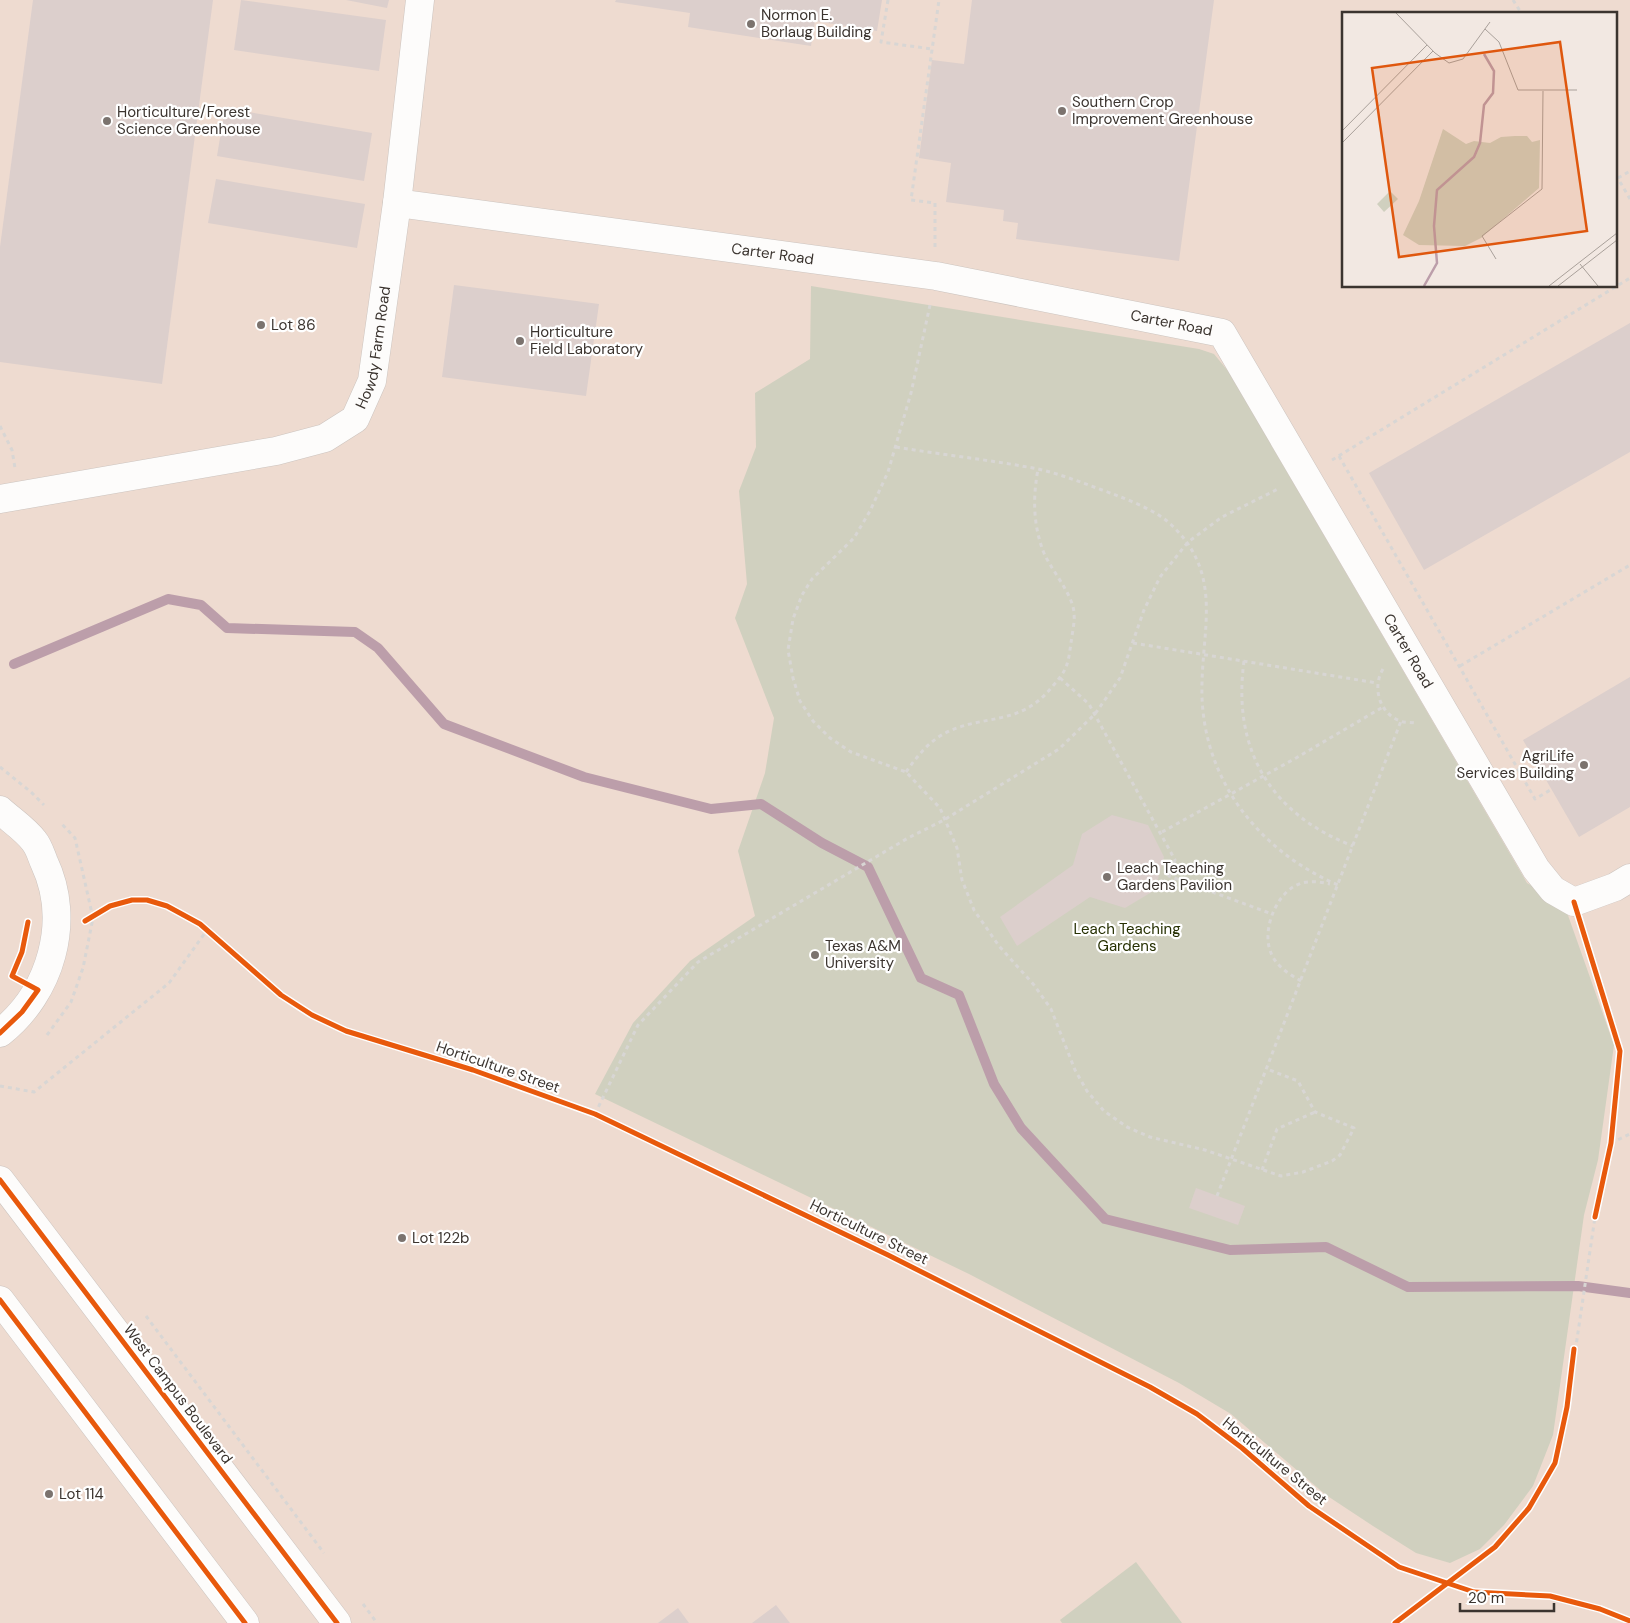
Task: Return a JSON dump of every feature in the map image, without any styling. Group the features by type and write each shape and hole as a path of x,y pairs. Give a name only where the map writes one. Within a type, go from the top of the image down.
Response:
{"street":[{"name":"Howdy Farm Road","path":"0,499 276,451 325,438 356,418 372,381 397,203 420,0"},
{"name":"Carter Road","path":"397,203 936,276 1222,333 1536,870 1553,890 1574,902"},
{"path":"0,810 34,841 52,878 58,922 50,964 38,990 22,1012 0,1033"},
{"path":"1574,902 1615,887 1630,878"},
{"name":"West Campus Boulevard","path":"0,1180 337,1623"},
{"path":"0,1300 245,1623"}],"path":[{"path":"888,0 881,42 932,49"},
{"path":"939,0 911,200 935,203 936,276 912,392 896,447 870,511 854,538 812,579 802,595 794,619 788,650 792,678 800,701 813,721 830,738 852,752 906,772 940,808 957,848 962,880 974,910 999,946 1034,985 1051,1009 1061,1029 1075,1070 1086,1091 1104,1111 1150,1138 1232,1159 1281,1176 1303,1172 1340,1155 1354,1128 1315,1112 1298,1081 1267,1069"},
{"path":"1514,0 1521,12"},
{"path":"1618,176 1630,171"},
{"path":"1618,178 1630,199"},
{"path":"1618,285 1630,278"},
{"path":"595,1114 638,1025 698,962 908,838 944,820 1059,749 1095,714 1120,678 1144,610 1160,578 1188,542 1222,517 1306,475 1339,456 1614,288"},
{"path":"896,447 1038,469 1074,479 1142,507 1166,521 1188,542 1197,560 1208,605 1202,698 1208,744 1229,794 1255,829 1308,870 1338,885"},
{"path":"1339,456 1536,799 1552,789"},
{"path":"906,772 928,745 940,736 969,724 1008,717 1028,709 1040,701 1068,666 1075,612 1043,550 1035,524 1034,494 1038,469"},
{"path":"1460,666 1630,565"},
{"path":"1133,643 1377,684"},
{"path":"1244,661 1242,678 1248,741 1254,759 1263,776 1274,792 1296,814 1320,831 1353,846"},
{"path":"1060,678 1089,704 1162,832 1175,860 1169,876 1272,914"},
{"path":"1162,832 1383,707"},
{"path":"1217,1196 1401,721"},
{"path":"1301,981 1278,965 1270,952 1268,932 1272,914 1282,897 1298,885 1305,882 1320,881 1338,885"},
{"path":"1395,1623 1495,1547 1529,1508 1554,1464 1567,1407 1574,1349 1595,1217 1611,1143 1620,1051 1574,902"},
{"path":"85,921 99,914"},
{"path":"203,926 213,936"},
{"path":"0,1086 34,1092 170,983 207,930"},
{"path":"40,1038 47,1035"},
{"path":"585,1110 604,1118"},
{"path":"1262,1170 1277,1130 1315,1112"},
{"path":"1611,1143 1630,1134"},
{"path":"146,1316 330,1560"},
{"path":"1439,1581 1456,1587"},
{"path":"360,1599 377,1623"}],"shaded area":[{"name":"Texas A&M University","path":"0,0 1630,0 1630,1623 0,1623"}],"green space":[{"name":"Leach Teaching Gardens","path":"811,286 1199,349 1214,354 1228,371 1527,883 1564,904 1614,1045 1598,1160 1584,1215 1553,1435 1533,1486 1504,1525 1480,1549 1450,1563 1416,1553 1326,1495 1231,1414 1179,1383 969,1274 595,1094 633,1023 690,961 755,916 738,851 765,773 774,718 735,618 747,584 739,491 756,447 755,393 810,359"},
{"path":"1136,1562 1182,1623 1062,1623 1060,1620"}],"building":[{"name":"Horticulture/Forest Science Greenhouse","path":"33,0 213,0 162,384 0,362 0,247"},
{"path":"241,0 386,20 379,71 234,50"},
{"path":"346,0 389,0 387,8"},
{"name":"Normon E. Borlaug Building","path":"616,0 882,0 877,31 815,21 811,46 688,27 690,13 615,2"},
{"name":"Southern Crop Improvement Greenhouse","path":"972,0 1214,0 1179,261 1016,239 1018,223 1003,221 1004,210 946,202 951,163 919,158 932,60 964,64"},
{"path":"225,108 372,133 364,181 217,156"},
{"path":"216,179 365,204 357,248 208,223"},
{"name":"Horticulture Field Laboratory","path":"454,285 599,304 586,396 442,377"},
{"path":"1630,323 1630,452 1424,570 1369,473"},
{"name":"AgriLife Services Building","path":"1630,677 1630,807 1579,837 1523,740"},
{"name":"Leach Teaching Gardens Pavilion","path":"1112,815 1148,825 1164,857 1155,890 1125,908 1090,897 1017,946 1000,917 1073,865 1082,834"},
{"path":"1196,1188 1245,1206 1238,1225 1189,1208"},
{"path":"776,1605 790,1623 752,1623"},
{"path":"678,1608 689,1623 658,1623"}],"waterway":[{"path":"14,664 168,599 201,605 227,628 355,632 378,648 444,724 584,777 711,809 761,804 822,843 868,867 921,978 959,995 994,1084 1021,1128 1105,1219 1230,1250 1326,1247 1408,1287 1578,1286 1630,1293"}],"cycle path":[{"name":"Horticulture Street","path":"85,921 110,906 132,900 147,900 167,906 200,924 281,995 312,1015 346,1031 473,1070 595,1114 888,1255 1150,1387 1197,1414 1242,1448 1309,1506 1399,1567 1474,1592 1550,1596 1600,1609 1630,1621"},
{"path":"1574,902 1620,1051 1611,1143 1595,1217"},
{"path":"0,1033 22,1012 38,990 12,976 22,952 28,922"},
{"path":"0,1180 337,1623"},
{"path":"0,1300 245,1623"},
{"path":"1395,1623 1495,1547 1529,1508 1555,1463 1567,1407 1574,1349"}],"place":[{"name":"Normon E. Borlaug Building","path":"751,24"},
{"name":"Southern Crop Improvement Greenhouse","path":"1062,111"},
{"name":"Horticulture/Forest Science Greenhouse","path":"107,121"},
{"name":"Lot 86","path":"261,325"},
{"name":"Horticulture Field Laboratory","path":"520,341"},
{"name":"AgriLife Services Building","path":"1584,765"},
{"name":"Leach Teaching Gardens Pavilion","path":"1107,877"},
{"name":"Texas A&M University","path":"815,955"},
{"name":"Lot 122b","path":"402,1238"},
{"name":"Lot 114","path":"49,1494"}]}
